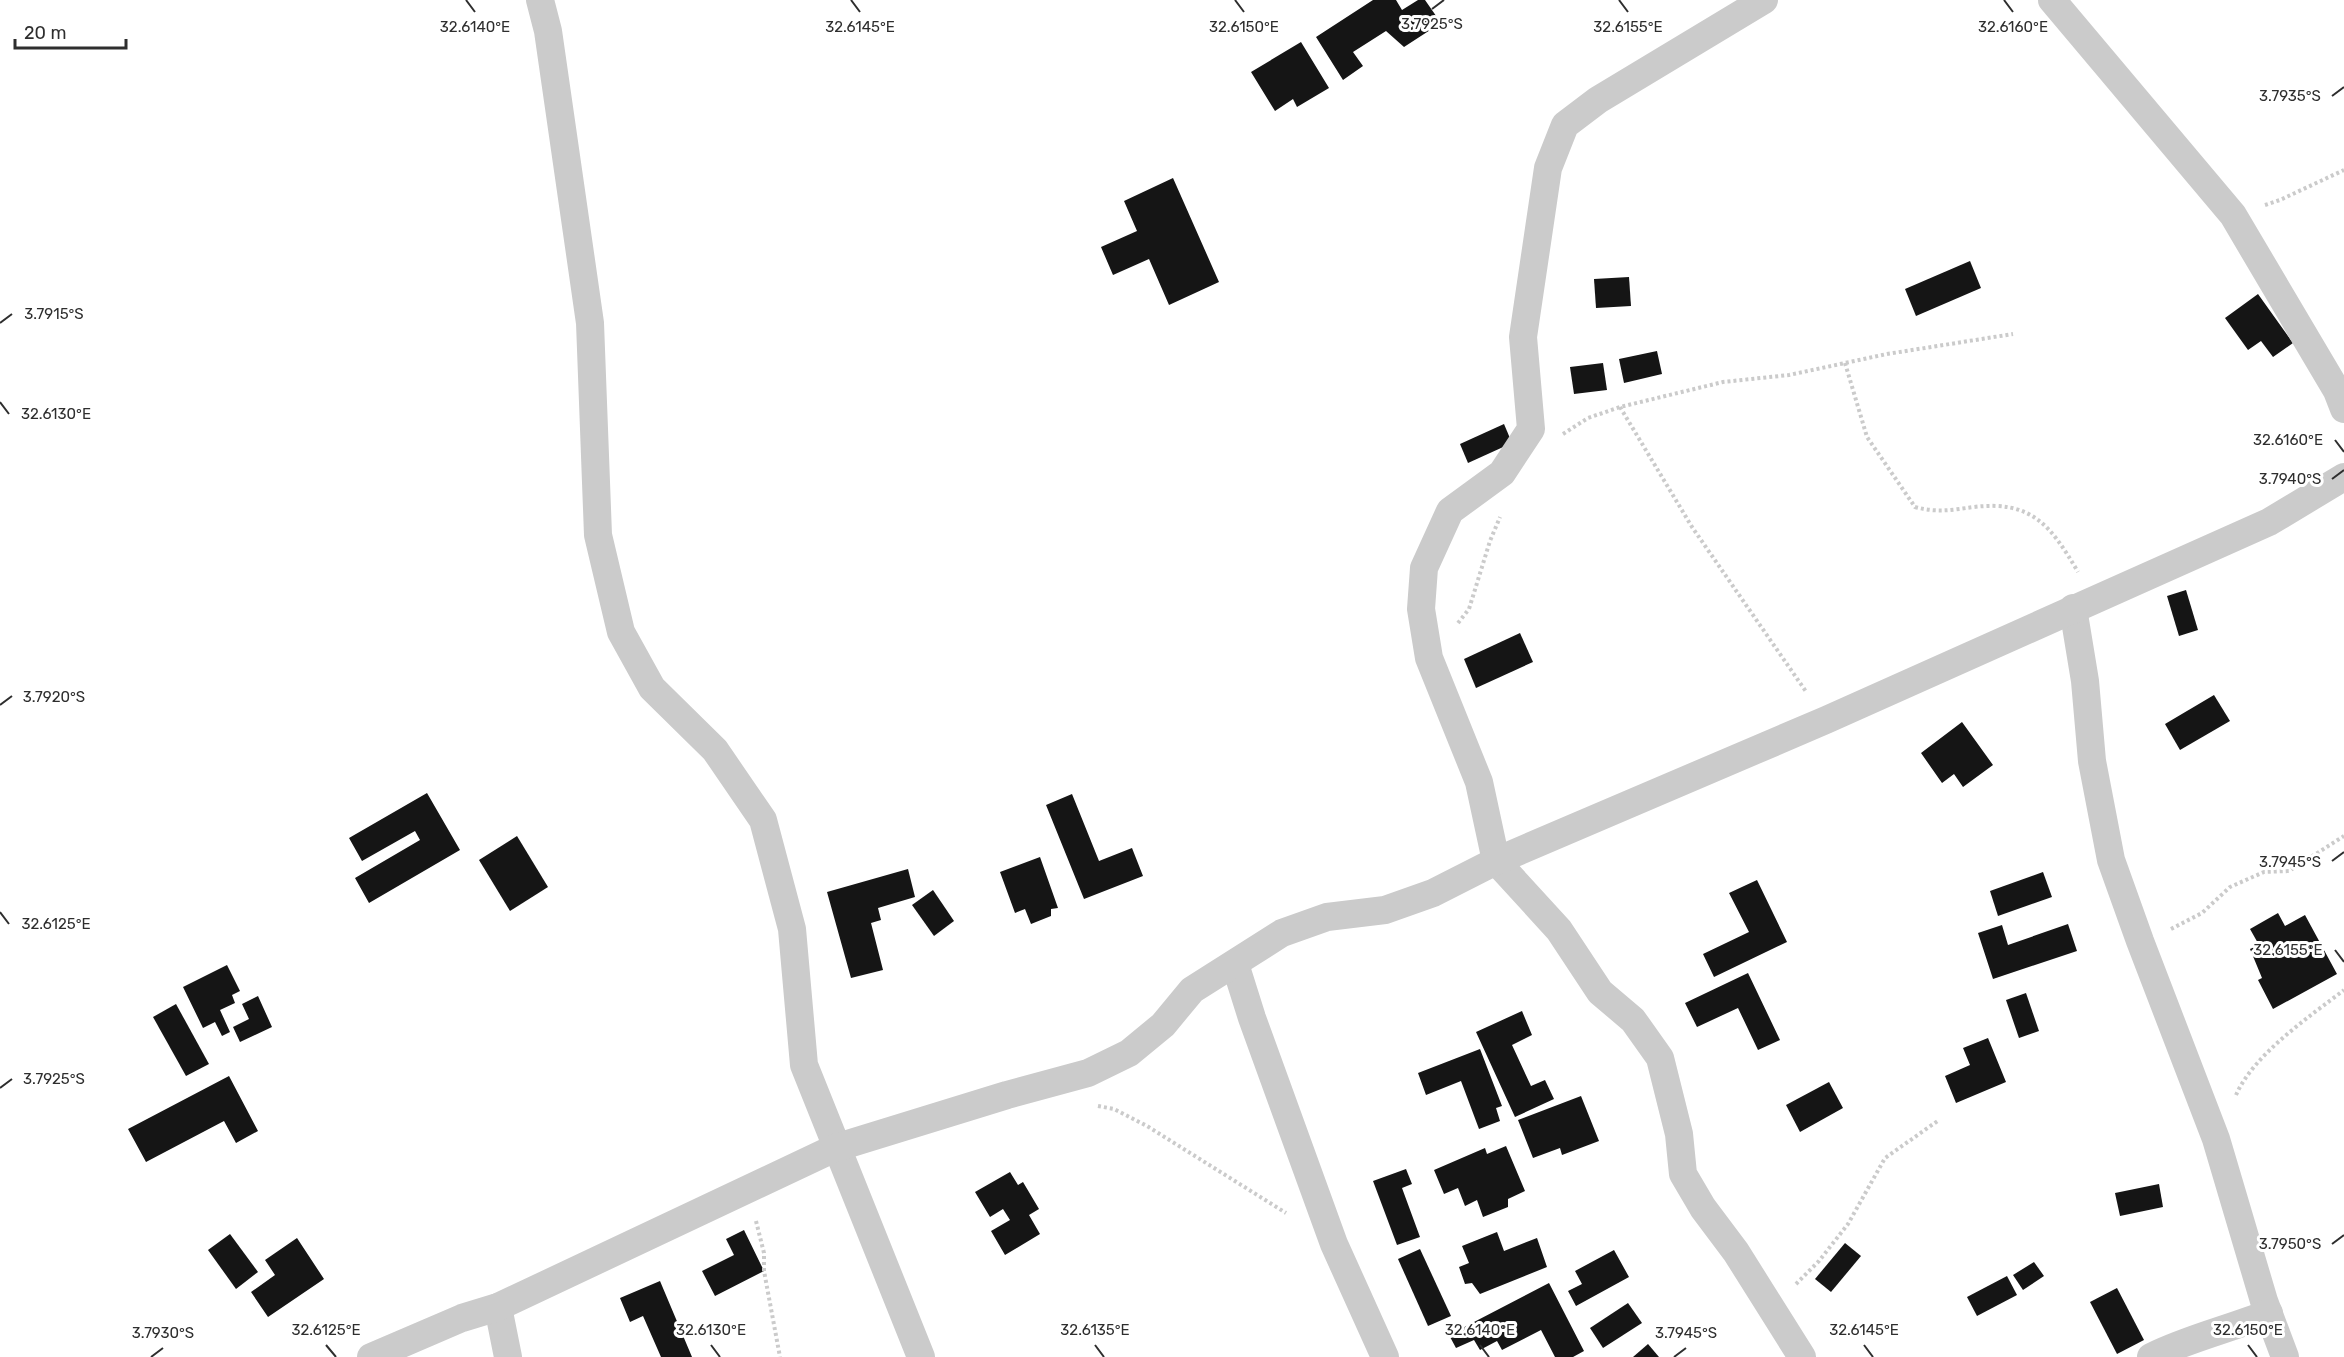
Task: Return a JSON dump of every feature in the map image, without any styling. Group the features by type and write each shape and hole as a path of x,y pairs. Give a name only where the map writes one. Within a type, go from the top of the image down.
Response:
{"street":[{"path":"540,0 548,31 590,323 598,535 621,632 652,688 715,750 763,820 792,929 804,1065 835,1148 921,1357"},
{"path":"1764,0 1598,100 1565,125 1548,168 1523,337 1531,429 1502,473 1450,512 1424,568 1421,609 1429,658 1479,782 1496,861 1559,930 1600,992 1633,1020 1660,1058 1679,1134 1683,1174 1703,1209 1736,1252 1802,1357"},
{"path":"2052,0 2233,215 2337,392 2344,409"},
{"path":"371,1357 462,1318 498,1307 835,1148 1088,1073 1129,1053 1163,1025 1192,990 1282,933 1327,917 1385,910 1433,893 1496,861 1826,720 2269,522 2344,477"},
{"path":"2084,603 2085,681 2092,761 2111,860 2216,1140 2284,1357"},
{"path":"1235,964 1252,1018 1334,1244 1385,1357"},
{"path":"498,1307 508,1357"},
{"path":"2151,1357 2179,1343 2211,1335 2269,1312"}],"path":[{"path":"2233,215 2280,200 2344,170"},
{"path":"1559,436 1588,418 1620,407 1723,382 1789,375 1887,354 2013,334"},
{"path":"1845,363 1867,437 1914,507 1933,512 1974,507 2014,507 2038,519 2060,542 2084,603"},
{"path":"1620,407 1698,536 1826,720"},
{"path":"1429,658 1469,609 1490,542 1503,510"},
{"path":"2140,941 2178,926 2202,913 2229,887 2264,872 2289,871 2344,836"},
{"path":"2216,1140 2242,1081 2288,1033 2344,990"},
{"path":"1094,1105 1114,1109 1147,1126 1334,1244"},
{"path":"1780,1322 1783,1302 1791,1289 1820,1261 1848,1224 1885,1158 1940,1120"},
{"path":"748,1188 764,1253 764,1271 780,1357"}],"building":[{"path":"1373,0 1396,0 1402,10 1418,0 1425,0 1441,23 1404,47 1386,31 1353,52 1363,66 1343,80 1316,37"},
{"path":"1301,42 1329,88 1297,107 1293,99 1275,111 1251,72"},
{"path":"1173,178 1219,282 1169,305 1149,259 1113,275 1101,247 1137,231 1124,201"},
{"path":"1970,261 1981,288 1916,316 1905,289"},
{"path":"1629,277 1631,306 1596,308 1594,279"},
{"path":"2258,294 2293,343 2273,357 2261,341 2248,350 2225,318"},
{"path":"1657,351 1662,374 1624,383 1619,359"},
{"path":"1603,363 1607,390 1574,394 1570,367"},
{"path":"1504,424 1512,443 1468,463 1460,444"},
{"path":"2186,590 2198,630 2179,636 2167,596"},
{"path":"1520,633 1533,662 1476,688 1464,659"},
{"path":"2214,695 2230,721 2180,750 2165,724"},
{"path":"1962,722 1993,765 1963,787 1954,774 1942,783 1921,753"},
{"path":"427,793 460,850 369,903 355,878 420,840 415,831 362,861 349,838"},
{"path":"1072,794 1099,861 1132,848 1143,876 1084,899 1046,805"},
{"path":"517,836 548,887 510,911 479,860"},
{"path":"1040,857 1058,908 1051,909 1051,916 1031,924 1025,909 1015,913 1000,872"},
{"path":"908,869 915,897 878,908 881,920 871,923 883,970 851,978 827,892"},
{"path":"2043,872 2052,897 1998,916 1990,891"},
{"path":"1757,880 1787,942 1714,977 1703,954 1749,932 1729,893"},
{"path":"933,890 954,921 934,936 912,905"},
{"path":"2278,913 2285,926 2305,915 2337,974 2273,1009 2258,980 2262,978 2250,949 2259,945 2250,929"},
{"path":"2068,924 2077,951 1993,979 1978,933 2002,925 2008,945"},
{"path":"227,965 240,991 232,995 235,1003 220,1010 230,1032 222,1036 215,1022 203,1028 183,987"},
{"path":"1748,973 1780,1040 1758,1050 1738,1008 1697,1027 1685,1003"},
{"path":"2026,993 2039,1031 2019,1038 2006,1000"},
{"path":"258,996 272,1027 240,1042 233,1027 249,1019 242,1004"},
{"path":"176,1004 209,1064 186,1076 153,1017"},
{"path":"1522,1011 1532,1035 1512,1045 1531,1086 1545,1080 1554,1099 1515,1117 1476,1032"},
{"path":"1988,1038 2006,1082 1956,1103 1945,1076 1970,1065 1963,1048"},
{"path":"1480,1049 1502,1106 1496,1108 1500,1121 1479,1129 1461,1081 1426,1095 1418,1073"},
{"path":"229,1076 258,1131 236,1143 224,1121 146,1162 128,1129"},
{"path":"1829,1082 1843,1108 1800,1132 1786,1105"},
{"path":"1581,1096 1599,1141 1562,1155 1560,1148 1533,1158 1518,1120"},
{"path":"1506,1146 1525,1191 1508,1199 1508,1207 1483,1217 1477,1200 1465,1206 1458,1188 1444,1194 1434,1170 1485,1148 1487,1154"},
{"path":"1406,1169 1412,1184 1402,1188 1420,1237 1397,1245 1373,1181"},
{"path":"1010,1172 1018,1185 1023,1182 1039,1209 1029,1215 1040,1234 1005,1255 991,1231 1010,1220 1003,1209 990,1217 975,1192"},
{"path":"2159,1184 2163,1207 2120,1216 2115,1193"},
{"path":"744,1230 764,1271 715,1296 702,1271 734,1255 726,1239"},
{"path":"1497,1232 1504,1251 1537,1238 1547,1267 1480,1294 1472,1283 1465,1284 1459,1267 1469,1263 1462,1246"},
{"path":"230,1234 258,1272 236,1289 208,1250"},
{"path":"297,1238 324,1279 268,1317 251,1292 275,1275 265,1260"},
{"path":"1845,1243 1861,1256 1831,1292 1815,1279"},
{"path":"1420,1249 1451,1316 1428,1326 1398,1259"},
{"path":"1614,1250 1629,1277 1576,1306 1568,1291 1582,1284 1575,1271"},
{"path":"2034,1262 2044,1276 2023,1290 2013,1275"},
{"path":"2007,1276 2017,1295 1977,1316 1967,1297"},
{"path":"660,1281 692,1357 661,1357 643,1316 630,1322 620,1298"},
{"path":"1549,1283 1584,1351 1573,1357 1555,1357 1541,1330 1502,1350 1497,1341 1480,1350 1474,1340 1456,1348 1449,1335"},
{"path":"2117,1288 2144,1340 2117,1354 2090,1302"},
{"path":"1628,1303 1642,1323 1603,1348 1590,1328"},
{"path":"1648,1344 1659,1357 1633,1357"}]}
